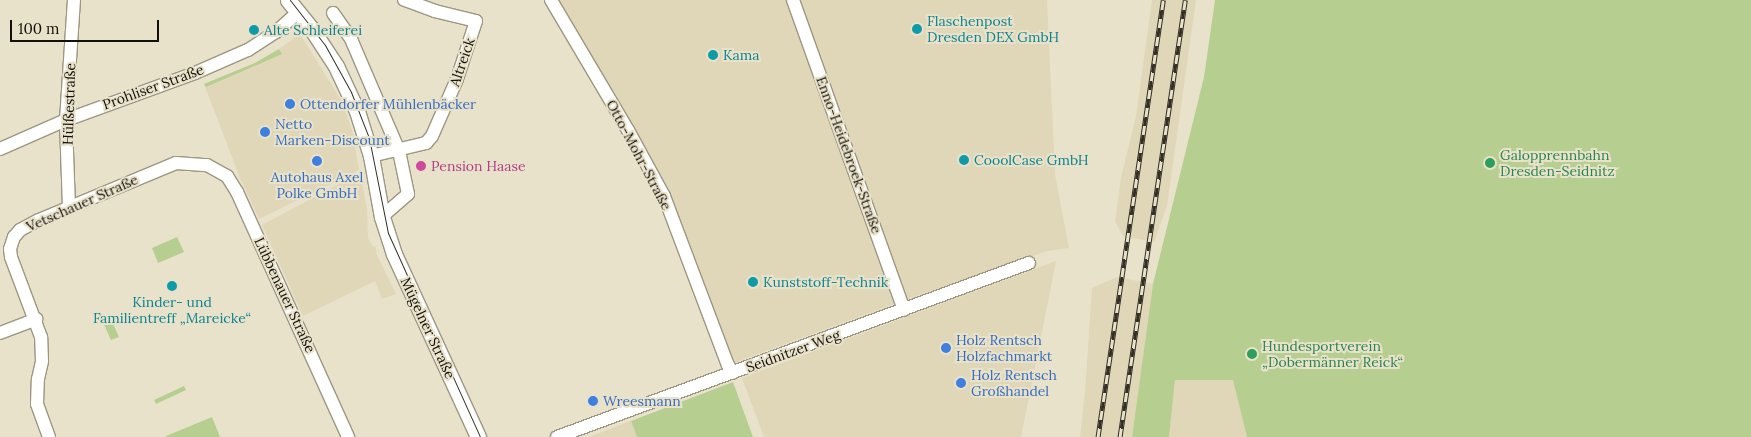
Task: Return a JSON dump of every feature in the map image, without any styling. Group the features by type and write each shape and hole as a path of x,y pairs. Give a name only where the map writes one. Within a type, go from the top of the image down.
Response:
{"street":[{"name":"Hülßestraße","path":"69,208 66,120 74,0"},
{"path":"288,0 336,66 358,111 371,156 382,217"},
{"name":"Altreick","path":"371,156 399,151 426,143 432,136 457,79 476,21 404,0"},
{"name":"Otto-Mohr-Straße","path":"551,0 628,130 664,196 728,365 733,373"},
{"name":"Enno-Heidebroek-Straße","path":"793,0 904,310"},
{"name":"Prohliser Straße","path":"0,149 66,120 195,72 248,50 276,32 298,12"},
{"path":"333,13 351,39 399,151 408,194 382,217"},
{"name":"Vetschauer Straße","path":"49,437 37,404 36,391 42,346 36,319 11,257 10,249 20,230 176,163 207,165"},
{"name":"Lübbenauer Straße","path":"207,165 227,176 237,192 348,437"},
{"name":"Mügelner Straße","path":"382,217 394,254 478,437"},
{"name":"Seidnitzer Weg","path":"557,437 1029,263"},
{"path":"0,333 36,319"}],"shaded area":[{"path":"551,0 1047,0 1055,174 1069,248 1047,251 919,295 728,365 664,196"},
{"path":"1152,0 1196,0 1167,206 1154,242 1123,236 1115,222 1121,178 1136,116"},
{"path":"300,34 341,100 352,130 359,170 259,219 240,178 204,84 255,63"},
{"path":"361,175 367,210 368,238 373,247 375,246 376,253 396,294 382,299 375,281 303,316 262,225 339,184"},
{"name":"Holz Rentsch Großhandel","path":"1056,261 1021,437 764,437 742,378"},
{"path":"1117,277 1153,284 1132,437 1080,437 1092,288"},
{"path":"1175,380 1234,380 1247,437 1169,437"},
{"path":"631,421 637,437 589,437"}],"green space":[{"name":"Galopprennbahn Dresden-Seidnitz","path":"1215,0 1751,0 1751,437 1247,437 1233,380 1175,380 1169,437 1132,437 1153,284 1204,77"},
{"path":"279,49 282,54 206,87 204,84 255,63"},
{"path":"177,237 184,252 158,263 152,248"},
{"path":"111,319 119,337 111,340 103,322"},
{"path":"733,382 753,437 637,437 631,421"},
{"path":"184,386 186,390 156,404 154,400"},
{"path":"212,417 220,437 166,437 166,436"}],"tram line":[{"path":"290,0 325,45 351,92 369,138 388,233 480,437"}],"railway":[{"path":"1098,437 1163,0"},
{"path":"1120,437 1185,0"}],"place":[{"name":"Flaschenpost Dresden DEX GmbH","path":"917,29"},
{"name":"Alte Schleiferei","path":"254,30"},
{"name":"Kama","path":"713,55"},
{"name":"Ottendorfer Mühlenbäcker","path":"290,104"},
{"name":"Netto Marken-Discount","path":"265,132"},
{"name":"CooolCase GmbH","path":"964,160"},
{"name":"Autohaus Axel Polke GmbH","path":"317,161"},
{"name":"Galopprennbahn Dresden-Seidnitz","path":"1490,163"},
{"name":"Pension Haase","path":"421,166"},
{"name":"Kunststoff-Technik","path":"753,282"},
{"name":"Kinder- und Familientreff „Mareicke“","path":"172,286"},
{"name":"Holz Rentsch Holzfachmarkt","path":"946,348"},
{"name":"Hundesportverein „Dobermänner Reick“","path":"1252,354"},
{"name":"Holz Rentsch Großhandel","path":"961,383"},
{"name":"Wreesmann","path":"593,401"}]}
